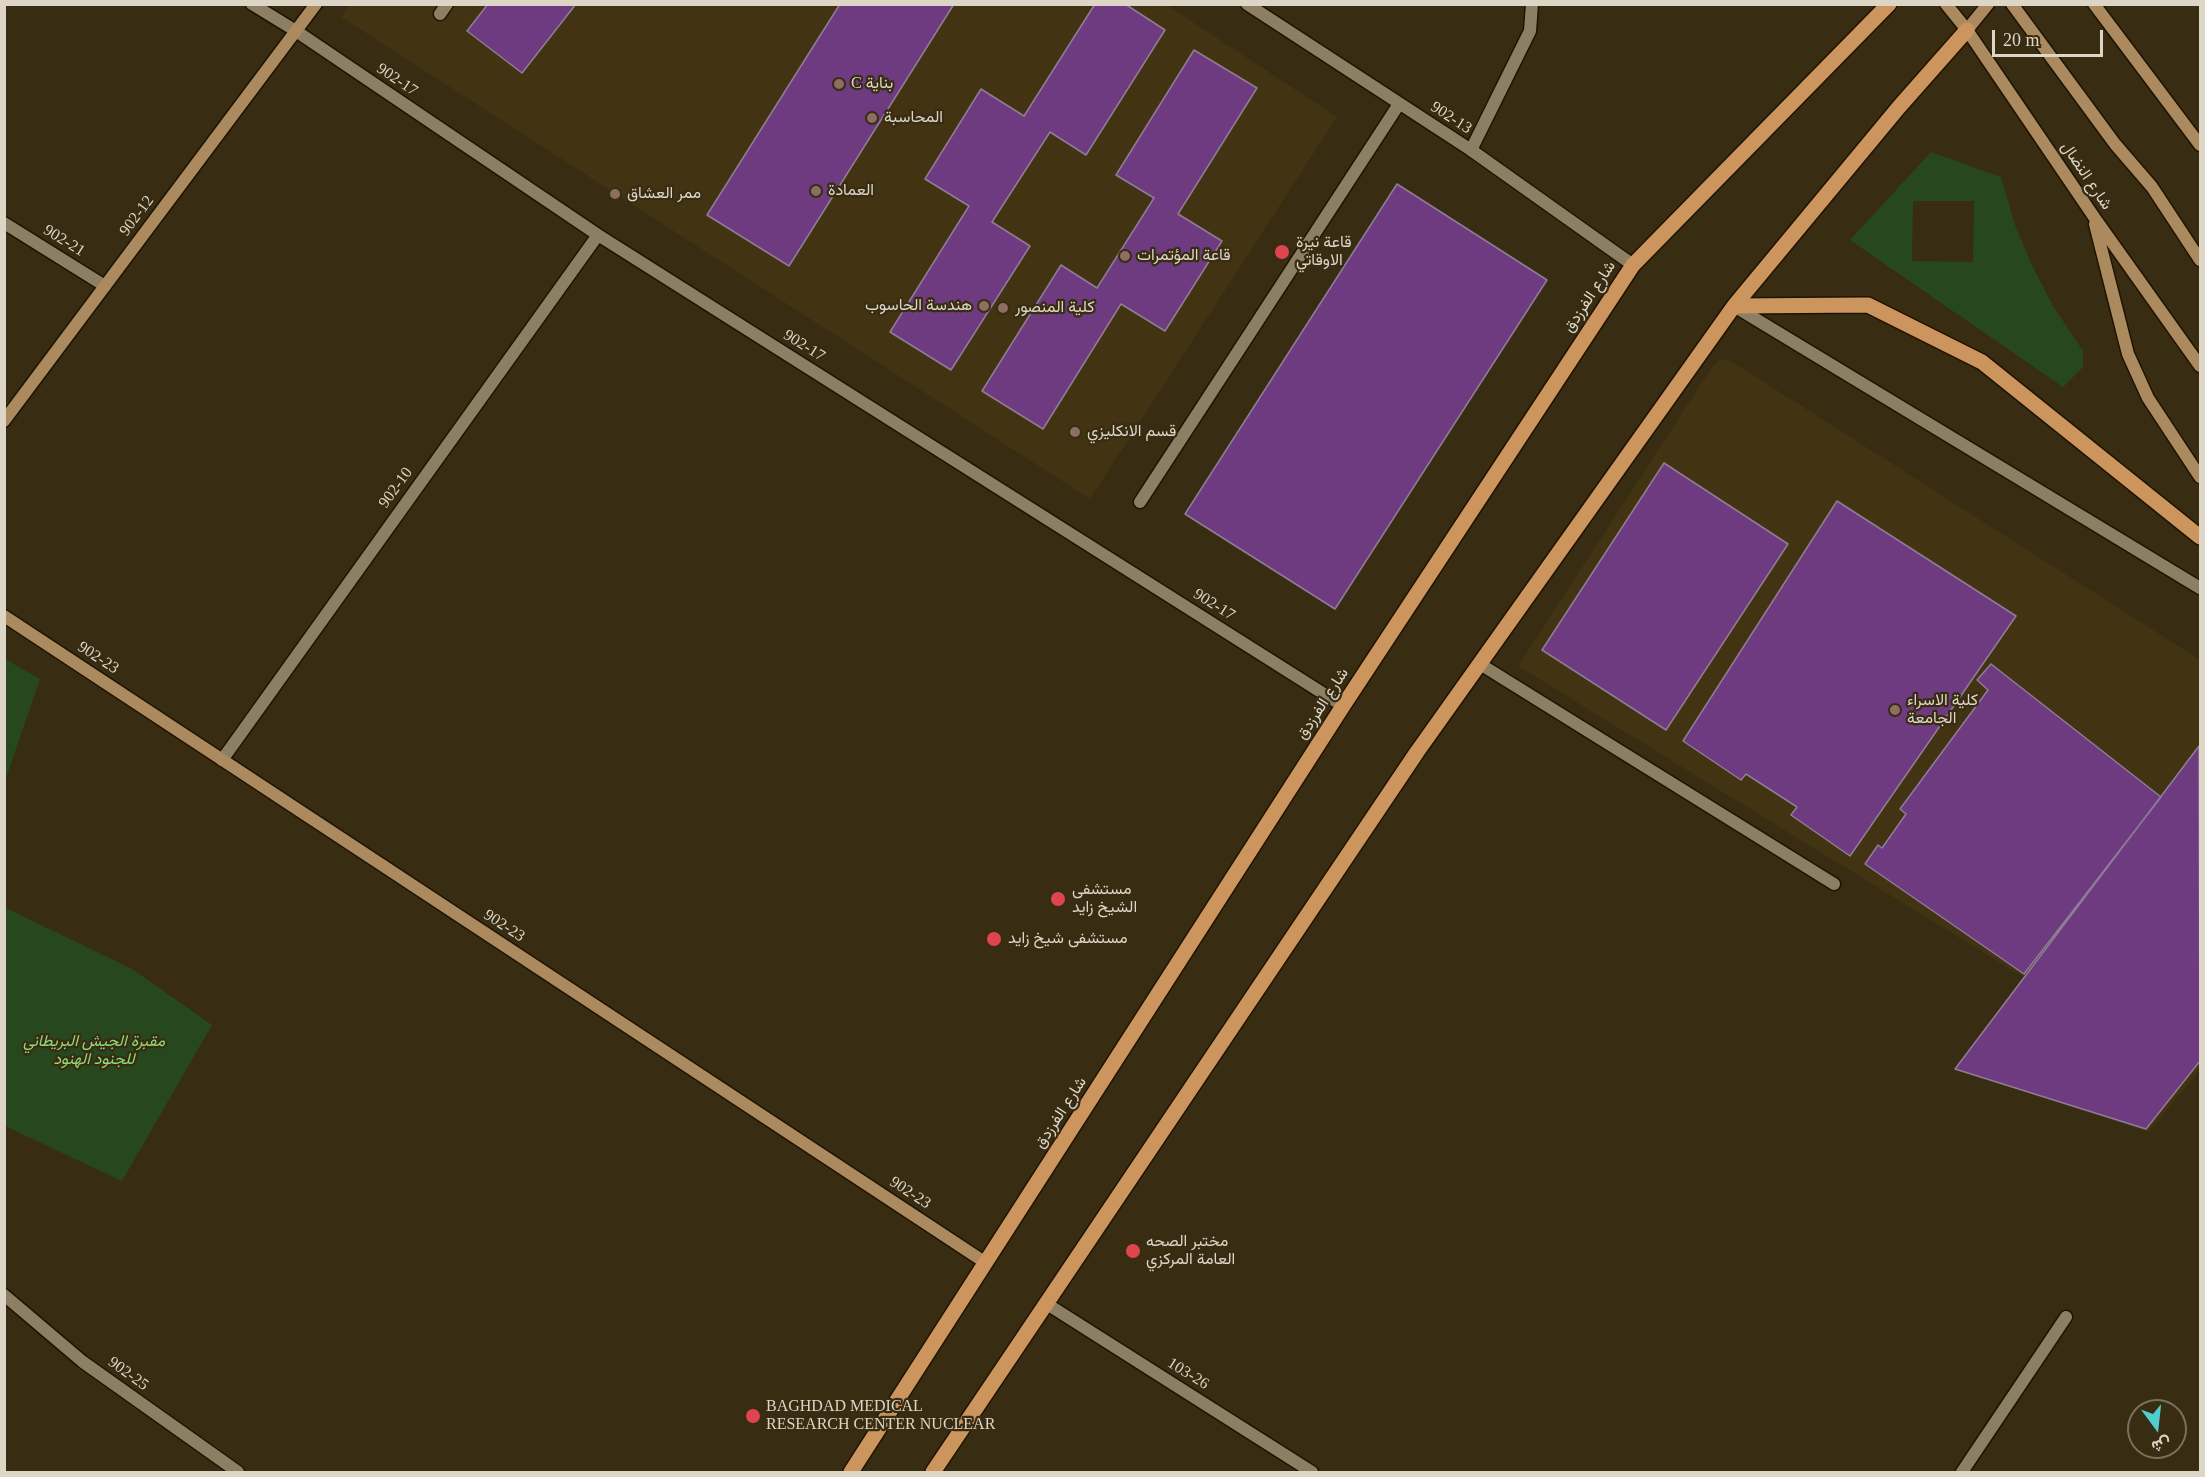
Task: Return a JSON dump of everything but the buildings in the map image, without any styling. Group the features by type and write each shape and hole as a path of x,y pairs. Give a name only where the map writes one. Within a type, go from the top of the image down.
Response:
{"main road":[{"name":"شارع الفرزدق","path":"851,1473 1343,706 1632,265 1889,4"},
{"path":"933,1473 1411,762 1734,306 1899,107 1967,30"},
{"path":"1734,306 1868,304 1982,362 2200,537"}],"street":[{"name":"902-17","path":"252,4 296,31 598,235 1343,706"},
{"name":"902-12","path":"4,421 316,4"},
{"name":"902-13","path":"1247,4 1471,150 1632,265"},
{"path":"1471,150 1530,31 1532,4"},
{"name":"شارع النضال","path":"1946,4 1967,30 2094,217 2200,366"},
{"path":"1967,30 1988,4"},
{"path":"2012,4 2115,144 2152,187 2200,260"},
{"path":"2094,4 2200,145"},
{"path":"1140,502 1399,104"},
{"path":"2094,217 2128,354 2148,399 2200,477"},
{"name":"902-21","path":"4,223 105,286"},
{"name":"902-10","path":"222,760 598,235"},
{"path":"1734,306 2200,588"},
{"name":"902-23","path":"4,616 986,1263"},
{"path":"1479,664 1834,884"},
{"name":"902-25","path":"4,1295 83,1362 238,1473"},
{"name":"103-26","path":"1047,1304 1312,1473"},
{"path":"1962,1473 2066,1317"}],"shaded area":[{"name":"كلية المنصور","path":"351,4 1167,5 1337,117 1090,499 341,17"},
{"name":"كلية الاسراء الجامعة","path":"1728,359 2200,660 2200,1070 2148,1132 1955,1069 2023,977 1518,666 1712,367 1719,360"}],"green space":[{"path":"1931,152 2001,177 2015,225 2031,263 2053,306 2083,351 2083,367 2063,387 1850,240","holes":["1913,201 1974,201 1973,262 1912,261"]},
{"path":"5,659 40,679 5,781"},
{"name":"مقبرة الجيش البريطاني للجنود الهنود","path":"4,907 132,969 212,1025 122,1181 5,1126"}],"place":[{"name":"C بناية","path":"839,84"},
{"name":"المحاسبة","path":"872,118"},
{"name":"العمادة","path":"816,191"},
{"name":"ممر العشاق","path":"615,194"},
{"name":"قاعة نيرة الاوقاتي","path":"1282,252"},
{"name":"قاعة المؤتمرات","path":"1125,256"},
{"name":"هندسة الحاسوب","path":"984,306"},
{"name":"كلية المنصور","path":"1003,308"},
{"name":"قسم الانكليزي","path":"1075,432"},
{"name":"كلية الاسراء الجامعة","path":"1895,710"},
{"name":"مستشفى الشيخ زايد","path":"1058,899"},
{"name":"مستشفى شيخ زايد","path":"994,939"},
{"name":"مختبر الصحه العامة المركزي","path":"1133,1251"},
{"name":"BAGHDAD MEDICAL RESEARCH CENTER NUCLEAR","path":"753,1416"}]}
